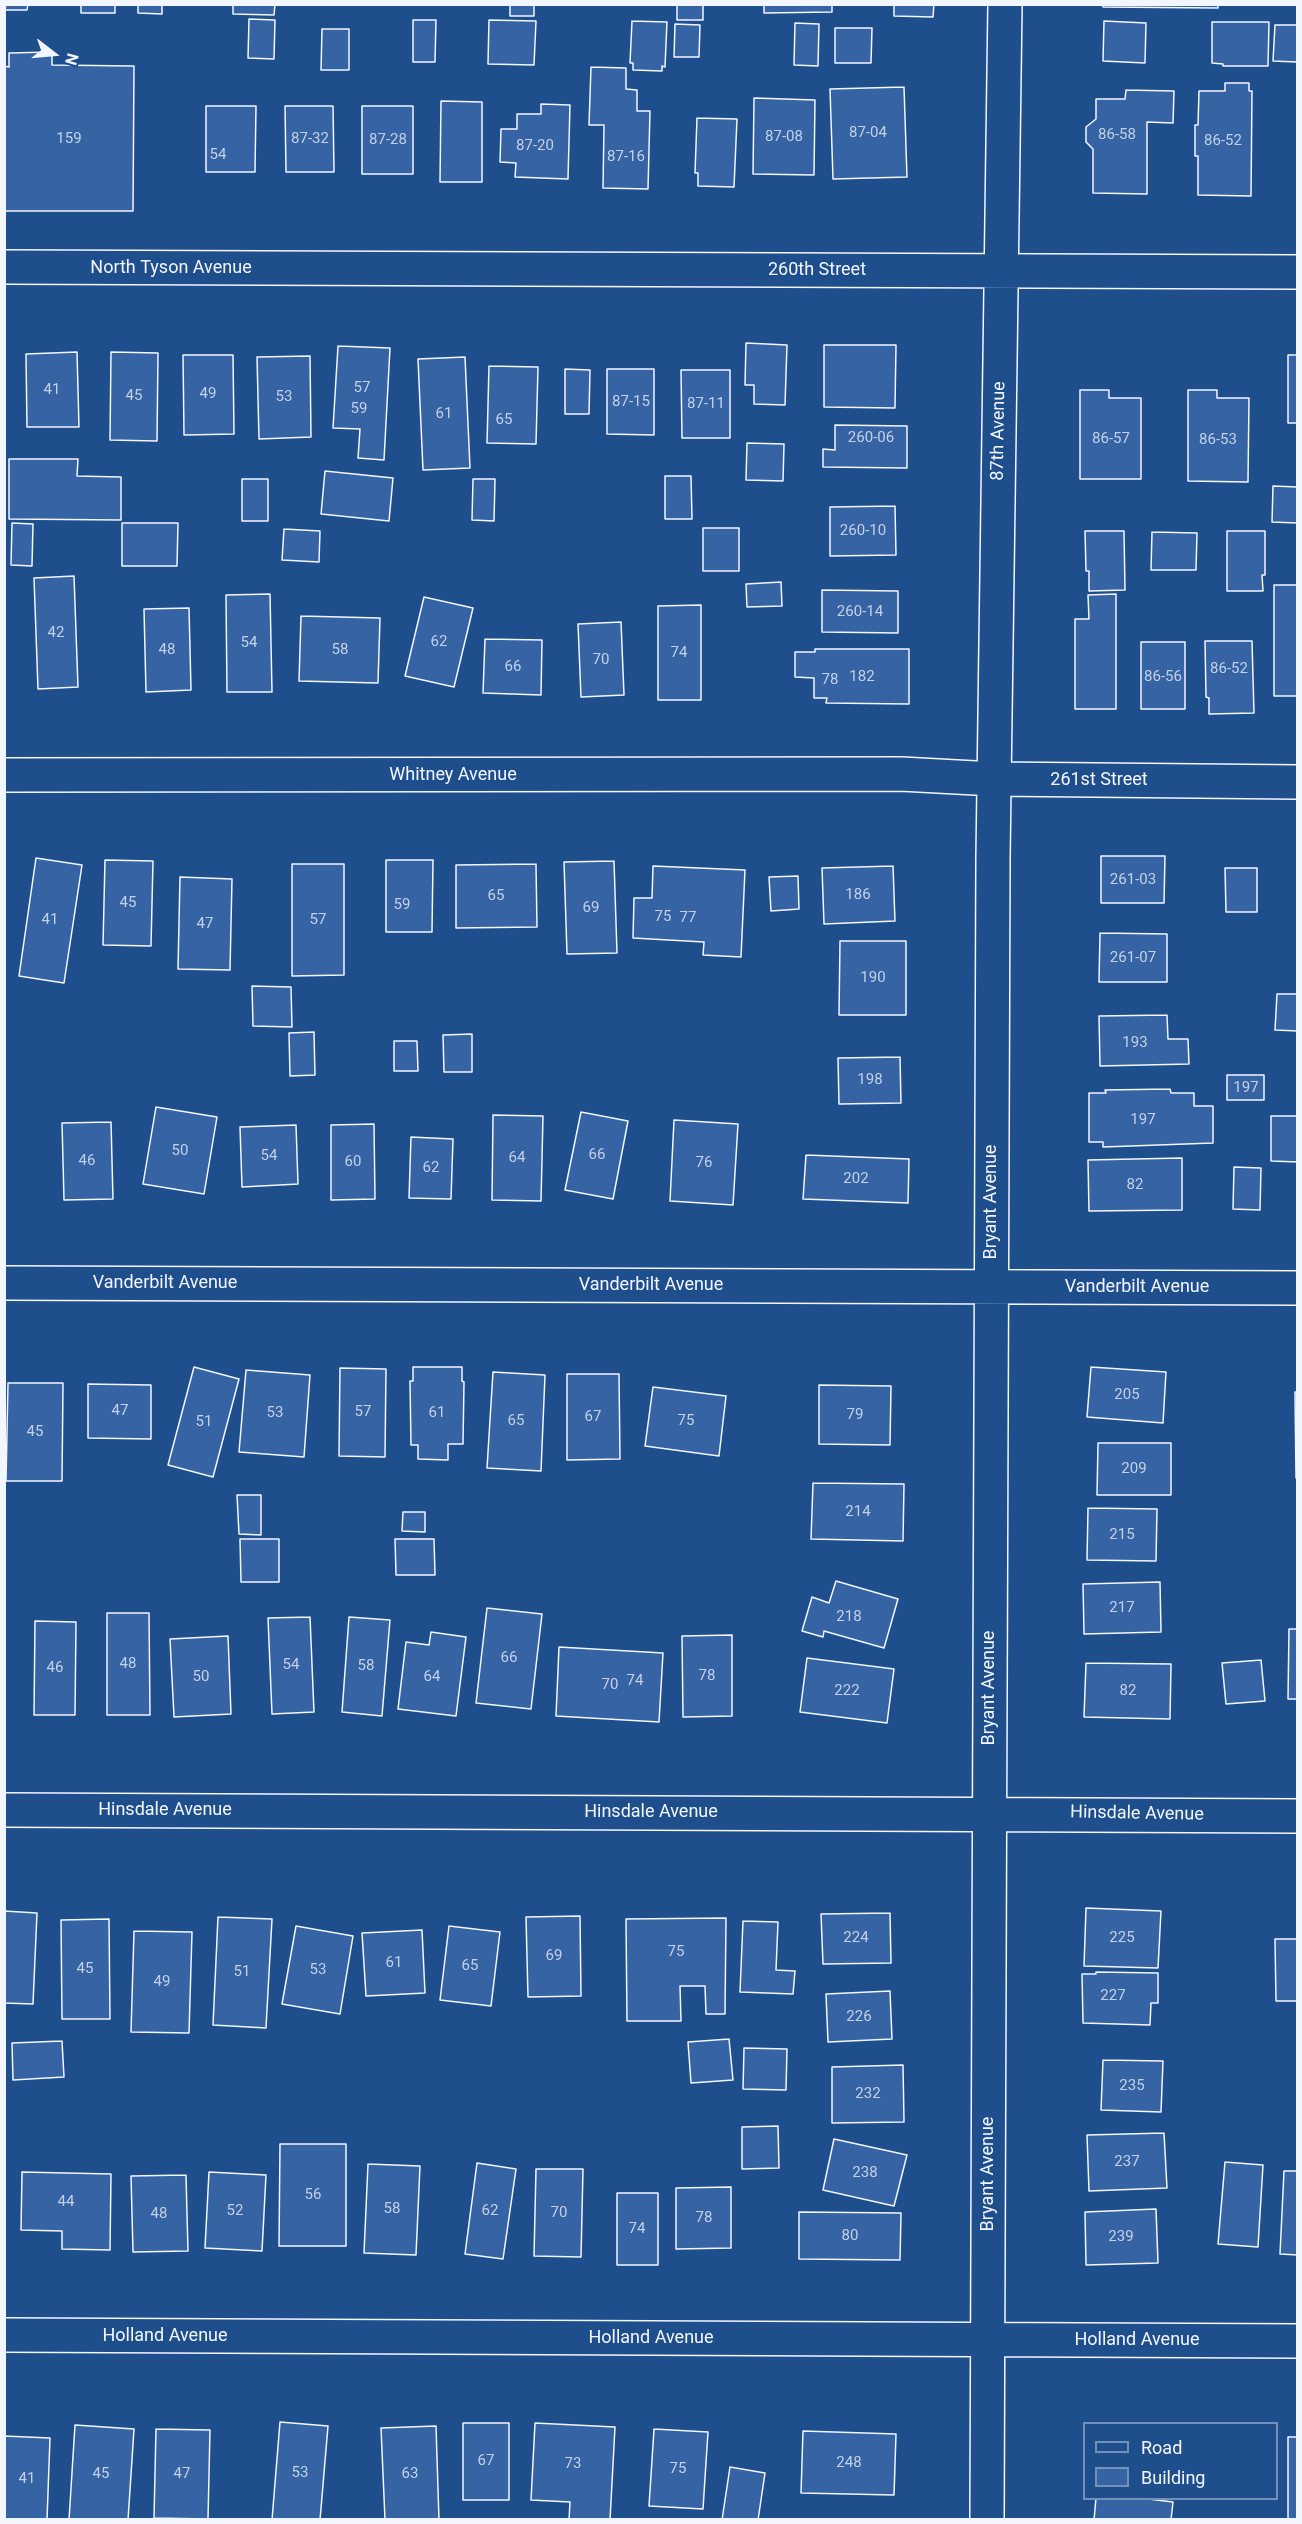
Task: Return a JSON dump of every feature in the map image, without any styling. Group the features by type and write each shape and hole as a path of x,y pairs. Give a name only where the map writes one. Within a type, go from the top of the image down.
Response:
{"street":[{"name":"87th Avenue","path":"993,857 1005,4"},
{"name":"North Tyson Avenue","path":"4,267 337,268"},
{"name":"260th Street","path":"337,268 1298,272"},
{"name":"261st Street","path":"901,774 994,779 1298,782"},
{"name":"Whitney Avenue","path":"4,775 901,774"},
{"name":"Bryant Avenue","path":"987,2520 993,857"},
{"name":"Vanderbilt Avenue","path":"4,1283 1298,1288"},
{"name":"Hinsdale Avenue","path":"4,1810 1298,1816"},
{"name":"Holland Avenue","path":"4,2335 1298,2341"}],"building":[{"path":"6,4 28,4 27,10 5,10"},
{"path":"81,4 115,4 115,13 81,13"},
{"path":"138,4 162,4 162,14 138,13"},
{"path":"233,4 275,4 274,15 233,14"},
{"path":"510,4 534,4 534,16 510,16"},
{"path":"677,4 703,4 703,20 677,20"},
{"path":"764,4 832,4 832,12 764,13"},
{"path":"894,4 934,4 933,17 894,16"},
{"path":"1103,4 1218,4 1218,8 1103,7"},
{"path":"249,19 275,20 274,59 248,58"},
{"path":"413,20 436,20 435,62 413,62"},
{"path":"489,20 536,21 534,65 488,64"},
{"path":"632,21 667,22 665,67 662,66 662,71 633,70 633,63 630,63"},
{"path":"1104,21 1146,23 1145,63 1103,61"},
{"path":"1212,22 1269,22 1268,66 1223,66 1223,64 1212,63"},
{"path":"795,23 819,24 818,66 794,65"},
{"path":"675,24 700,25 699,57 674,57"},
{"path":"1275,25 1298,25 1297,62 1273,61"},
{"path":"835,28 872,28 871,63 835,63"},
{"path":"322,29 349,29 349,70 321,70"},
{"path":"52,52 52,65 134,66 133,211 4,211 4,66 9,67 9,53"},
{"path":"591,67 626,68 626,89 637,90 637,111 650,111 648,189 603,188 604,125 589,125"},
{"path":"1225,83 1249,83 1249,91 1252,91 1251,196 1198,195 1195,125 1198,125 1199,91 1225,91"},
{"path":"904,87 907,177 833,179 830,89"},
{"path":"1126,90 1174,91 1173,123 1147,122 1147,194 1093,193 1093,149 1086,142 1086,127 1096,119 1096,99 1125,99"},
{"path":"754,98 815,100 814,175 753,174"},
{"path":"441,101 482,102 482,182 440,182"},
{"path":"541,104 570,105 568,179 515,177 516,163 500,162 501,129 517,129 517,114 541,114"},
{"path":"206,106 256,106 255,172 206,172"},
{"path":"285,106 333,106 334,172 286,172"},
{"path":"362,106 413,106 413,174 362,174"},
{"path":"697,118 737,119 734,187 698,186 698,173 695,173"},
{"path":"746,343 787,345 785,405 754,404 754,385 745,385"},
{"path":"824,345 896,345 895,408 824,407"},
{"path":"338,346 390,348 384,460 358,458 360,429 333,428"},
{"path":"77,352 79,427 27,427 26,354"},
{"path":"111,352 158,353 157,441 110,440"},
{"path":"183,355 233,355 234,434 184,435"},
{"path":"1288,355 1298,355 1298,423 1288,423"},
{"path":"310,356 311,437 259,439 257,357"},
{"path":"465,357 470,468 423,470 418,359"},
{"path":"489,366 538,367 536,444 487,443"},
{"path":"565,369 590,370 589,414 565,414"},
{"path":"607,369 654,369 654,435 607,434"},
{"path":"681,370 730,370 730,438 682,438"},
{"path":"1080,390 1109,390 1109,398 1141,398 1141,479 1080,479"},
{"path":"1188,390 1217,390 1217,398 1249,398 1248,482 1188,481"},
{"path":"835,425 907,426 907,468 823,467 823,449 835,450"},
{"path":"747,443 784,444 783,481 746,480"},
{"path":"9,459 78,459 77,476 121,477 121,520 9,519"},
{"path":"325,471 393,478 389,521 321,514"},
{"path":"665,476 691,476 692,519 665,519"},
{"path":"242,479 268,479 268,521 242,521"},
{"path":"473,479 495,479 494,521 472,520"},
{"path":"1273,486 1298,487 1297,523 1272,522"},
{"path":"895,506 896,555 830,556 830,507"},
{"path":"12,523 33,524 32,566 11,565"},
{"path":"122,523 178,523 177,566 122,566"},
{"path":"703,528 739,528 739,571 703,571"},
{"path":"284,529 320,531 319,562 282,560"},
{"path":"1085,531 1124,531 1125,590 1089,591"},
{"path":"1227,531 1265,531 1263,591 1227,591"},
{"path":"1152,532 1197,533 1196,570 1151,570"},
{"path":"74,576 78,687 38,689 34,578"},
{"path":"781,582 782,606 747,607 746,584"},
{"path":"1274,585 1298,585 1298,696 1274,696"},
{"path":"822,590 898,591 898,633 822,632"},
{"path":"270,594 272,692 227,692 226,595"},
{"path":"1116,594 1116,709 1075,709 1075,619 1089,619 1088,595"},
{"path":"424,597 473,608 454,687 405,676"},
{"path":"701,605 701,700 658,700 658,606"},
{"path":"189,608 191,690 146,692 144,609"},
{"path":"301,616 380,618 378,683 299,681"},
{"path":"621,622 624,695 581,697 578,624"},
{"path":"485,639 542,640 541,695 483,693"},
{"path":"1205,641 1252,641 1254,713 1209,714 1209,698 1206,697"},
{"path":"1141,642 1185,642 1185,709 1141,709"},
{"path":"815,649 909,649 909,704 826,703 827,698 814,698 814,678 795,677 795,652 815,652"},
{"path":"1101,856 1165,856 1164,903 1101,903"},
{"path":"36,858 82,865 64,983 19,976"},
{"path":"105,860 153,861 151,946 103,945"},
{"path":"386,860 433,860 432,932 386,932"},
{"path":"614,861 617,953 567,954 564,862"},
{"path":"292,864 344,864 344,975 292,976"},
{"path":"536,864 537,927 456,928 456,865"},
{"path":"653,866 745,870 741,957 703,955 704,942 633,938 634,898 652,898"},
{"path":"893,866 895,921 824,924 822,868"},
{"path":"1225,868 1257,868 1257,912 1226,912"},
{"path":"798,876 799,909 771,911 769,877"},
{"path":"180,877 232,879 230,970 178,969"},
{"path":"1100,933 1167,934 1167,982 1099,982"},
{"path":"840,941 906,941 906,1015 839,1015"},
{"path":"252,986 291,987 292,1027 253,1026"},
{"path":"1277,994 1298,994 1298,1031 1275,1030"},
{"path":"1167,1015 1168,1039 1188,1039 1189,1064 1100,1066 1099,1016"},
{"path":"314,1032 315,1075 290,1076 289,1033"},
{"path":"472,1034 472,1072 444,1072 443,1035"},
{"path":"394,1041 417,1041 418,1071 394,1071"},
{"path":"900,1057 901,1103 839,1104 838,1058"},
{"path":"1227,1075 1264,1075 1264,1100 1227,1100"},
{"path":"1170,1089 1171,1093 1194,1093 1194,1106 1213,1106 1213,1143 1103,1147 1103,1142 1089,1142 1089,1093 1106,1093 1105,1090"},
{"path":"156,1107 217,1117 204,1194 143,1184"},
{"path":"581,1112 628,1121 613,1199 565,1190"},
{"path":"493,1115 543,1116 541,1201 492,1200"},
{"path":"1271,1116 1298,1116 1298,1162 1271,1161"},
{"path":"674,1120 738,1124 733,1205 670,1201"},
{"path":"111,1122 113,1199 64,1200 62,1123"},
{"path":"374,1124 375,1199 331,1200 331,1125"},
{"path":"296,1125 298,1184 242,1187 240,1127"},
{"path":"411,1137 453,1139 451,1199 409,1198"},
{"path":"806,1155 909,1159 908,1203 803,1199"},
{"path":"1182,1158 1182,1210 1089,1211 1088,1160"},
{"path":"1234,1167 1261,1168 1260,1210 1233,1209"},
{"path":"194,1367 239,1379 213,1477 168,1465"},
{"path":"413,1367 462,1367 462,1381 464,1382 463,1444 448,1444 448,1460 418,1459 418,1445 411,1445 410,1381 413,1381"},
{"path":"1091,1367 1166,1372 1163,1423 1087,1417"},
{"path":"340,1368 386,1369 385,1457 339,1456"},
{"path":"246,1370 310,1375 304,1457 239,1452"},
{"path":"493,1372 545,1375 541,1471 487,1468"},
{"path":"567,1374 619,1374 620,1459 567,1460"},
{"path":"8,1383 63,1383 62,1481 6,1481"},
{"path":"88,1384 151,1385 151,1439 88,1438"},
{"path":"819,1385 891,1386 890,1445 819,1444"},
{"path":"653,1387 726,1396 719,1456 645,1446"},
{"path":"1295,1392 1298,1392 1298,1478 1296,1478"},
{"path":"1098,1443 1171,1443 1171,1495 1097,1495"},
{"path":"813,1483 904,1484 903,1541 811,1539"},
{"path":"237,1495 261,1495 261,1535 239,1534"},
{"path":"1088,1508 1157,1509 1156,1561 1087,1560"},
{"path":"403,1512 425,1512 425,1532 402,1531"},
{"path":"240,1539 279,1539 279,1582 241,1582"},
{"path":"395,1539 434,1539 435,1575 396,1575"},
{"path":"836,1581 898,1599 884,1648 824,1631 823,1637 802,1631 812,1597 829,1603"},
{"path":"1160,1582 1161,1632 1084,1634 1083,1584"},
{"path":"487,1608 542,1614 531,1709 476,1703"},
{"path":"107,1613 149,1613 150,1715 107,1715"},
{"path":"310,1617 314,1712 272,1714 268,1618"},
{"path":"349,1617 390,1620 382,1716 342,1712"},
{"path":"35,1621 76,1622 75,1715 34,1715"},
{"path":"1289,1629 1298,1629 1298,1699 1288,1699"},
{"path":"431,1632 466,1637 456,1716 398,1709 406,1642 429,1645"},
{"path":"732,1635 732,1716 683,1717 682,1636"},
{"path":"228,1636 231,1714 174,1717 170,1639"},
{"path":"559,1647 663,1653 659,1722 556,1716"},
{"path":"807,1658 894,1669 887,1723 800,1712"},
{"path":"1261,1660 1265,1701 1226,1704 1222,1663"},
{"path":"1086,1663 1171,1664 1170,1719 1084,1717"},
{"path":"1086,1908 1161,1911 1158,1968 1084,1966"},
{"path":"4,1911 37,1913 33,2004 4,2003"},
{"path":"890,1913 891,1963 823,1964 821,1914"},
{"path":"580,1916 581,1996 528,1997 526,1917"},
{"path":"218,1917 272,1919 266,2028 213,2025"},
{"path":"726,1918 725,2014 706,2014 705,1986 680,1986 681,2021 627,2021 626,1919"},
{"path":"109,1919 110,2019 62,2019 61,1920"},
{"path":"743,1921 778,1922 776,1970 795,1971 793,1994 740,1992"},
{"path":"296,1926 353,1936 340,2014 282,2004"},
{"path":"449,1926 500,1932 491,2006 440,2000"},
{"path":"422,1930 425,1993 366,1996 362,1933"},
{"path":"134,1931 192,1932 189,2033 131,2032"},
{"path":"1275,1939 1298,1939 1298,2001 1276,2001"},
{"path":"1096,1972 1158,1973 1158,2003 1151,2003 1150,2025 1083,2023 1082,1974 1096,1974"},
{"path":"890,1991 892,2039 828,2042 826,1994"},
{"path":"729,2039 733,2080 691,2083 688,2042"},
{"path":"62,2041 64,2077 13,2080 12,2043"},
{"path":"744,2048 787,2049 786,2090 743,2089"},
{"path":"1103,2060 1163,2061 1161,2112 1101,2110"},
{"path":"903,2065 904,2122 832,2123 832,2067"},
{"path":"778,2126 779,2168 742,2169 742,2127"},
{"path":"1164,2133 1167,2188 1089,2191 1087,2135"},
{"path":"834,2139 907,2155 894,2206 823,2190"},
{"path":"280,2144 346,2144 346,2246 279,2246"},
{"path":"1225,2162 1263,2165 1258,2247 1218,2244"},
{"path":"477,2163 516,2169 503,2259 465,2254"},
{"path":"368,2164 420,2166 416,2255 364,2253"},
{"path":"536,2169 583,2169 581,2257 534,2256"},
{"path":"1284,2171 1298,2171 1298,2255 1280,2254"},
{"path":"22,2172 111,2174 110,2250 62,2249 62,2231 21,2230"},
{"path":"209,2172 266,2175 262,2251 205,2248"},
{"path":"186,2175 188,2251 133,2252 131,2176"},
{"path":"731,2187 731,2248 676,2249 676,2188"},
{"path":"617,2193 658,2193 658,2265 617,2265"},
{"path":"1156,2209 1158,2263 1086,2265 1085,2212"},
{"path":"799,2212 901,2213 900,2260 799,2259"},
{"path":"280,2422 328,2426 320,2520 272,2520"},
{"path":"463,2423 509,2423 509,2500 463,2500"},
{"path":"535,2423 615,2427 610,2520 569,2520 570,2502 531,2500"},
{"path":"75,2425 134,2429 128,2520 69,2520"},
{"path":"436,2426 439,2520 385,2520 381,2428"},
{"path":"156,2429 210,2430 208,2519 154,2518"},
{"path":"654,2429 708,2432 703,2509 649,2506"},
{"path":"803,2431 896,2434 894,2495 801,2493"},
{"path":"4,2436 50,2438 47,2520 4,2520"},
{"path":"1288,2437 1298,2437 1298,2520 1288,2520"},
{"path":"730,2467 765,2473 758,2520 722,2520"},
{"path":"1096,2500 1173,2502 1171,2520 1094,2520"}]}
